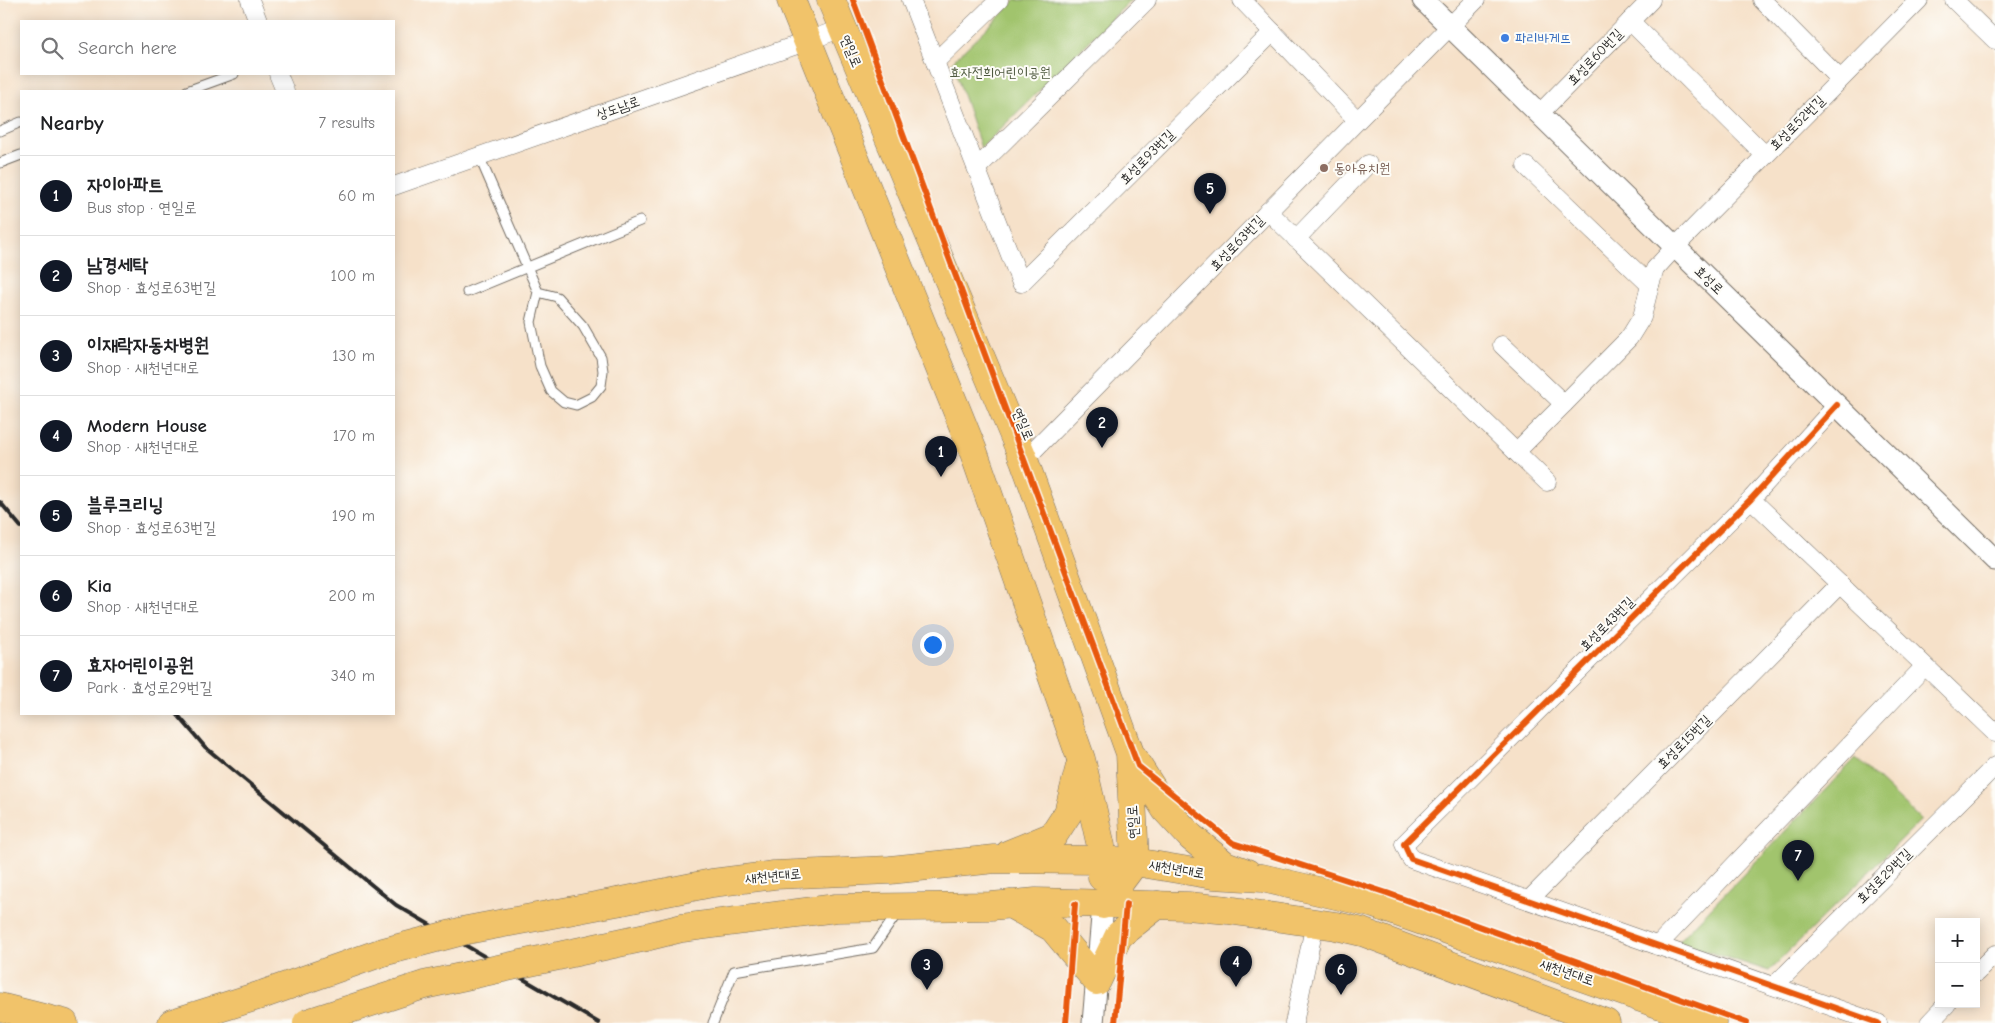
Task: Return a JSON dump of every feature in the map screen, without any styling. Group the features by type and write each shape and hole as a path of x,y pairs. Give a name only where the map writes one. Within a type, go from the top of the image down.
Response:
{"main road":[{"path":"790,0 974,453 1081,759 1101,846 1103,905"},
{"name":"연일로","path":"830,0 1024,460 1130,753 1135,862"},
{"path":"1130,753 1166,810 1191,837 1225,865 1262,878"},
{"path":"995,859 1053,836 1068,813 1081,759"},
{"name":"새천년대로","path":"172,1023 264,994 382,952 468,930 712,883 774,874 890,870 995,859 1135,862 1213,875 1262,878 1374,904 1712,1023"},
{"path":"1103,905 1135,862"},
{"path":"307,1023 424,985 682,928 836,908 1036,902 1103,905 1157,904 1228,910 1362,932 1606,1023"},
{"path":"1010,904 1053,928 1097,981 1119,935 1157,904"},
{"path":"0,1007 64,1023"}],"street":[{"path":"250,0 258,20"},
{"path":"911,0 976,168 1148,0"},
{"path":"935,62 998,0"},
{"path":"1242,0 1357,120"},
{"name":"효성로","path":"1423,0 1995,560"},
{"name":"효성로63번길","path":"1024,460 1476,0"},
{"name":"효성로60번길","path":"1539,114 1651,0"},
{"path":"1762,0 1840,79"},
{"name":"효성로52번길","path":"1516,452 1629,338 1642,317 1655,269 1919,0"},
{"path":"1954,0 1995,40"},
{"path":"1630,22 1765,155"},
{"name":"상도남로","path":"395,186 842,28"},
{"name":"효성로93번길","path":"976,168 1021,283 1273,32"},
{"path":"278,75 285,90"},
{"path":"1296,239 1368,164"},
{"path":"1526,166 1650,285"},
{"path":"1268,211 1547,482"},
{"path":"1502,345 1564,404"},
{"name":"효성로43번길","path":"1529,900 1411,859 1404,844 1751,499 1837,405"},
{"path":"1751,499 1995,733"},
{"name":"효성로15번길","path":"1529,900 1840,584"},
{"path":"1657,946 1925,666"},
{"name":"효성로29번길","path":"1774,986 1995,766"},
{"path":"1529,900 1878,1023"},
{"path":"1093,1023 1103,905"},
{"path":"1294,1023 1315,923"},
{"path":"1980,969 1995,954"},
{"path":"1929,1023 1943,1008"}],"lane":[{"path":"190,90 231,75"},
{"path":"0,131 20,122"},
{"path":"0,163 20,155"},
{"path":"478,156 538,292 531,322 540,366 551,391 564,402 576,405 592,397 602,386 603,371 601,357 583,326 558,297 538,292"},
{"path":"467,292 640,221"},
{"path":"714,1023 734,971 873,948 900,907"}],"green space":[{"name":"효자전희어린이공원","path":"1016,0 1131,0 981,148 952,62"},
{"path":"1856,758 1921,820 1769,971 1678,942"}],"railway":[{"path":"0,502 20,526"},
{"path":"178,715 205,747 396,905 599,1023"}],"cycle path":[{"path":"853,0 1138,766 1233,843 1387,893 1747,1023"},
{"path":"1837,405 1751,499 1404,844 1411,859 1878,1023"},
{"path":"1066,1023 1075,904"},
{"path":"1115,1023 1126,904"}],"place":[{"name":"파리바게뜨","path":"1505,38"},
{"name":"동아유치원","path":"1324,168"},
{"name":"블루크리닝","path":"1210,214"},
{"name":"남경세탁","path":"1102,448"},
{"name":"자이아파트","path":"941,477"},
{"name":"효자어린이공원","path":"1798,881"},
{"name":"Modern House","path":"1236,987"},
{"name":"이재락자동차병원","path":"927,990"},
{"name":"Kia","path":"1341,995"}]}
